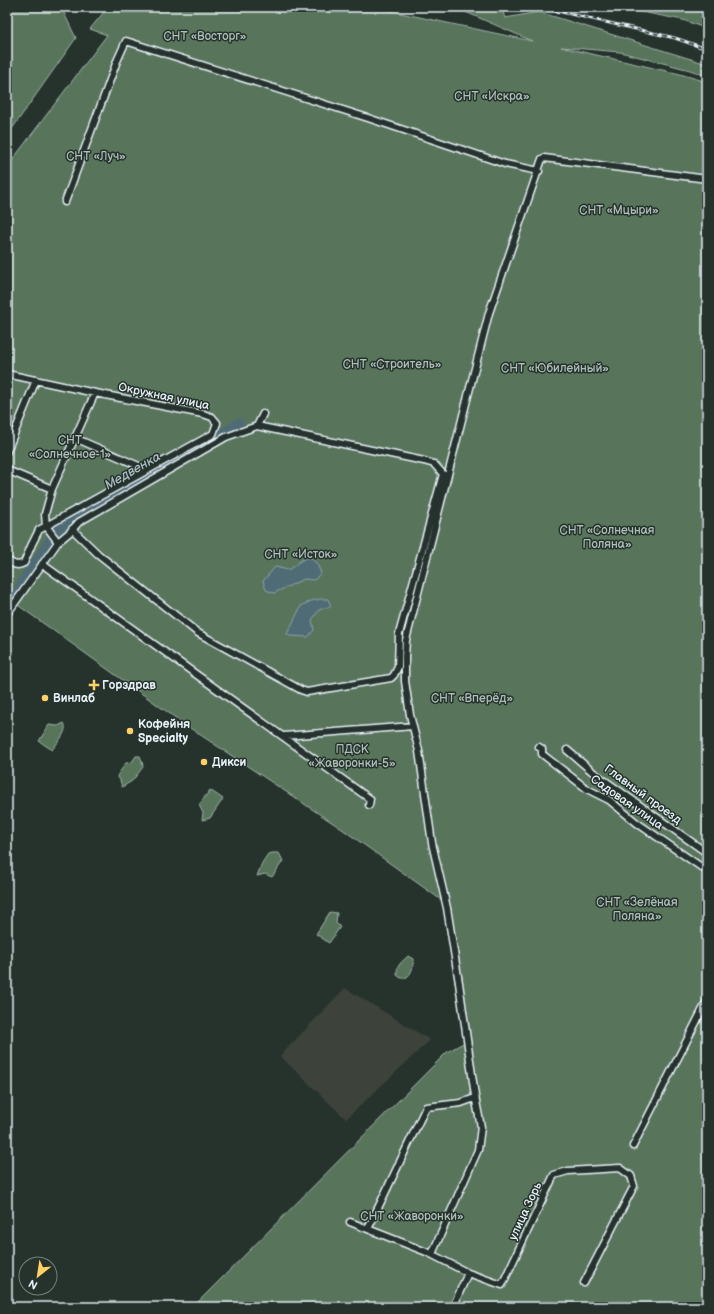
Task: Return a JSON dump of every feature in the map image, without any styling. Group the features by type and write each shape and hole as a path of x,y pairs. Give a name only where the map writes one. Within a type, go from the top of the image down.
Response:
{"street":[{"path":"65,202 117,61 126,41 328,105 498,162 527,170 539,171"},
{"path":"432,1254 478,1150 481,1127 475,1098 447,908 432,843 419,751 405,682 405,656 406,640 489,313 542,159 544,158 707,179"},
{"name":"Окружная улица","path":"7,374 203,414 212,417 217,423 213,434 39,530 24,564 20,566 7,560"},
{"path":"7,451 36,380"},
{"path":"58,542 46,526 45,514 52,489 95,393"},
{"path":"257,426 263,414"},
{"path":"7,614 58,542 79,522 226,437 257,426 424,461 434,464 443,474 399,634 398,668 394,675 391,678 307,692 300,690 198,633 98,554 72,529"},
{"path":"75,438 148,470"},
{"path":"7,470 52,489"},
{"path":"42,564 370,799 369,805"},
{"path":"284,736 413,726"},
{"name":"Садовая улица","path":"539,747 542,749 542,754 582,785 609,800 638,823 707,871"},
{"name":"Главный проезд","path":"567,750 594,773 707,854"},
{"path":"633,1146 707,1001"},
{"path":"368,1229 426,1107 461,1102 475,1098"},
{"name":"улица Зорь","path":"468,1273 502,1285 554,1175 568,1171 620,1168 632,1176 634,1186 584,1283"},
{"path":"350,1222 432,1254 468,1273 453,1307"}],"shaded area":[{"path":"345,988 430,1040 346,1119 280,1056"}],"green space":[{"path":"7,7 61,7 76,38 7,136"},
{"path":"108,7 372,7 532,41 461,10 448,7 501,7 505,18 539,12 707,64 707,76 690,70 620,52 561,47 680,74 707,82 707,1307 193,1307 447,1052 465,1042 444,902 342,829 187,726 8,598 7,600 7,167 107,35 90,29"},
{"path":"616,7 696,7 707,11 707,29 683,20"},
{"path":"64,723 64,733 52,750 39,741 49,725 58,726"},
{"path":"136,756 140,756 143,767 132,781 122,787 117,776 126,763 132,762"},
{"path":"210,790 223,799 210,818 202,820 203,813 199,805"},
{"path":"279,853 283,861 272,877 265,874 257,876 262,863 268,854"},
{"path":"330,912 337,913 336,923 340,927 329,943 316,934"},
{"path":"408,956 413,959 413,967 407,977 401,978 397,975 397,969"}],"water":[{"path":"306,558 311,558 317,564 321,573 314,580 304,579 274,593 266,590 263,581 275,567 288,570"},
{"path":"328,599 331,606 319,610 312,620 314,630 308,637 290,636 287,634 301,606 311,601"}],"waterway":[{"name":"Медвенка","path":"226,431 239,423"},
{"name":"Медвенка","path":"56,531 75,517 222,433"},
{"name":"Медвенка","path":"7,604 16,597 23,581 51,539"}],"railway":[{"path":"540,7 675,38 707,49"}],"place":[{"name":"Горздрав","path":"94,685"},
{"name":"Винлаб","path":"45,698"},
{"name":"Кофейня Specialty","path":"130,731"},
{"name":"Дикси","path":"204,762"}],"park label":[{"name":"СНТ «Восторг»","path":"205,36"},
{"name":"СНТ «Искра»","path":"492,96"},
{"name":"СНТ «Луч»","path":"96,156"},
{"name":"СНТ «Мцыри»","path":"619,210"},
{"name":"СНТ «Строитель»","path":"392,364"},
{"name":"СНТ «Юбилейный»","path":"555,368"},
{"name":"СНТ «Солнечное-1»","path":"70,447"},
{"name":"СНТ «Солнечная Поляна»","path":"607,537"},
{"name":"СНТ «Исток»","path":"301,554"},
{"name":"СНТ «Вперёд»","path":"472,698"},
{"name":"ПДСК «Жаворонки-5»","path":"352,756"},
{"name":"СНТ «Зелёная Поляна»","path":"637,909"},
{"name":"СНТ «Жаворонки»","path":"412,1216"}]}
